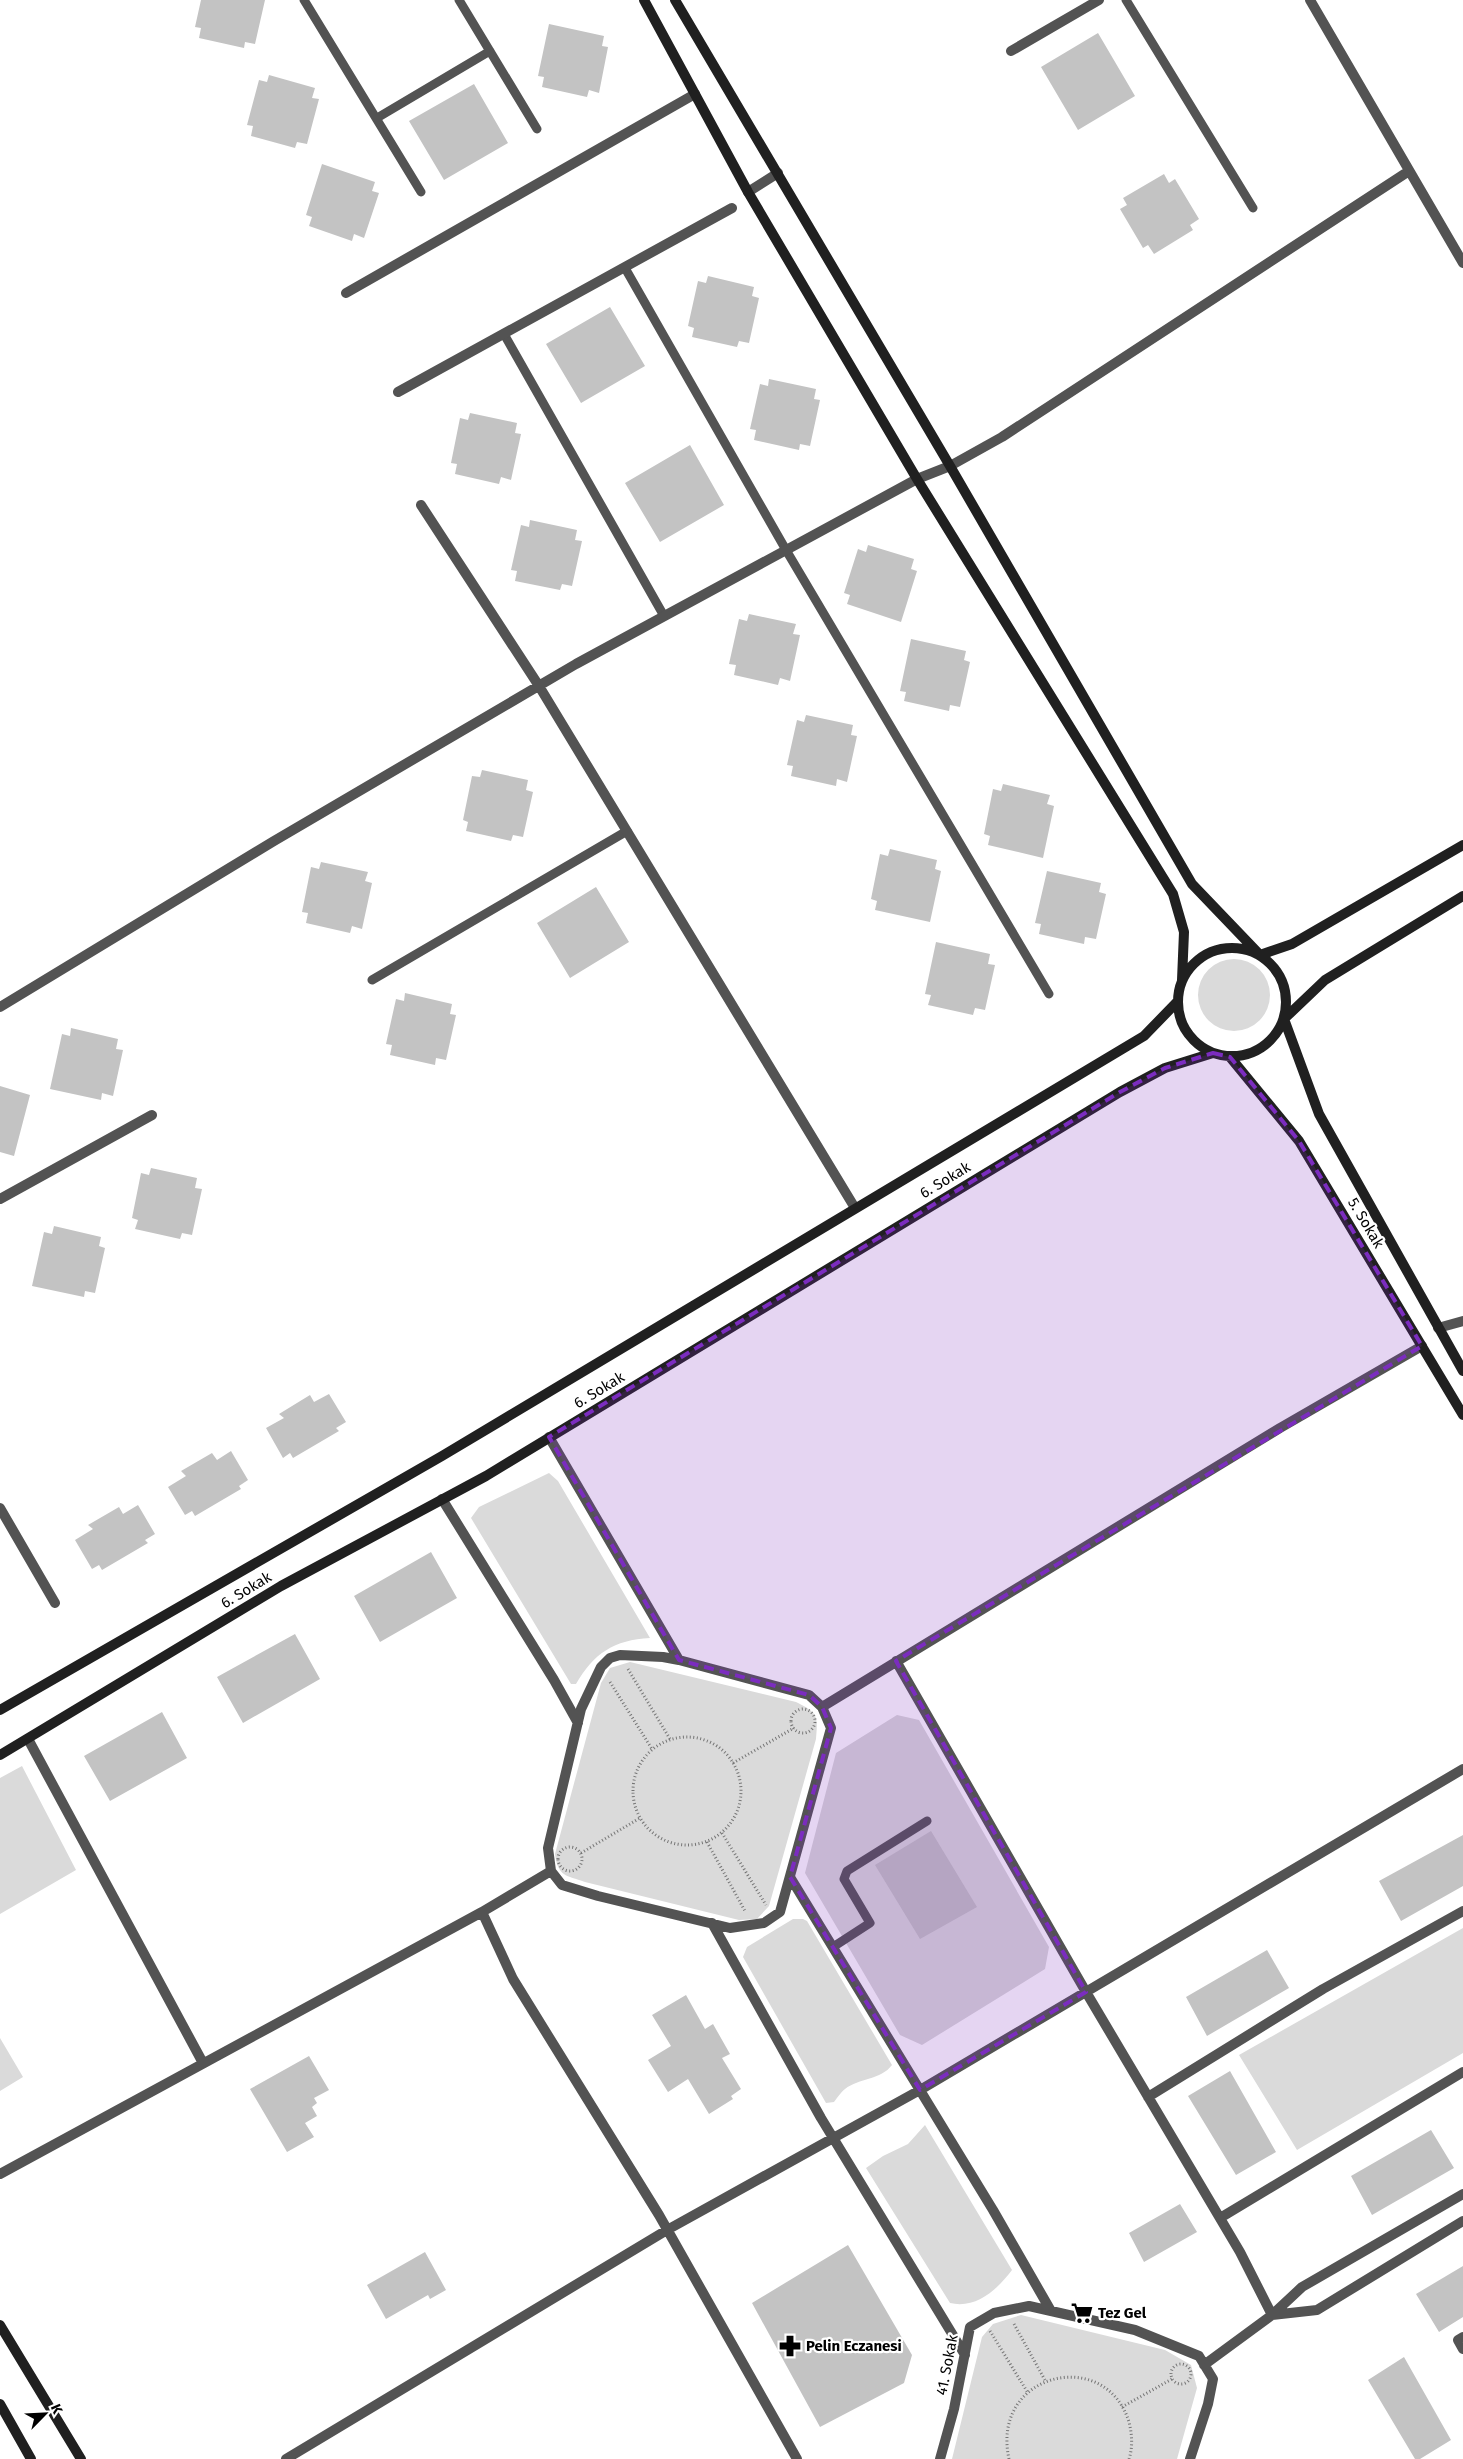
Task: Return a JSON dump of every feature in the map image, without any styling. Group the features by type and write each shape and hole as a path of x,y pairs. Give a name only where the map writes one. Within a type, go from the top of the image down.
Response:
{"street":[{"path":"644,0 748,192 916,479 1173,894 1184,932 1182,980 1178,1001 1179,1014 1186,1031 1198,1044 1213,1053 1230,1057 1247,1055 1263,1048 1276,1035 1284,1019 1287,1000 1283,982 1274,966 1260,955 1192,884 950,466 675,0"},
{"path":"1011,51 1099,0"},
{"path":"1310,0 1463,263"},
{"path":"346,293 695,94"},
{"path":"0,1007 274,842 539,686 916,479 950,466 1002,437 1409,171"},
{"path":"748,192 778,173"},
{"path":"398,392 732,208"},
{"path":"421,505 539,686 855,1208"},
{"path":"1182,980 1192,965 1206,954 1224,948 1242,948 1260,955 1292,944 1463,844"},
{"path":"1284,1019 1325,980 1463,896"},
{"name":"6. Sokak","path":"0,1710 442,1456 1144,1036 1178,1001"},
{"name":"5. Sokak","path":"1284,1019 1319,1114 1438,1328 1461,1364"},
{"name":"6. Sokak","path":"0,1755 281,1586 442,1499 549,1438 1120,1092 1165,1068 1213,1053"},
{"name":"5. Sokak","path":"1230,1057 1299,1141 1463,1414"},
{"path":"0,1199 152,1115"},
{"path":"1438,1328 1463,1321"},
{"path":"822,1707 1272,1434 1422,1346"},
{"path":"549,1438 679,1660"},
{"path":"442,1499 554,1680 578,1723"},
{"path":"0,1508 55,1603"},
{"path":"620,1655 663,1656 679,1660 809,1695 822,1707 831,1728 780,1912 764,1923 730,1928 598,1896 562,1885 551,1871 548,1848 578,1723 590,1687 601,1667 610,1658 620,1655"},
{"path":"896,1661 1086,1992 1220,2218 1272,2315"},
{"path":"28,1738 203,2063"},
{"path":"286,2459 667,2230 920,2090 1463,1769"},
{"path":"0,2174 482,1912 551,1871"},
{"path":"790,1877 920,2090 1051,2311"},
{"path":"1148,2097 1323,1989 1463,1911"},
{"path":"482,1912 513,1979 667,2230 797,2459"},
{"path":"712,1923 833,2139 965,2356"},
{"path":"1220,2218 1463,2072"},
{"path":"1190,2459 1208,2404 1213,2379 1204,2364 1272,2315 1302,2287 1463,2194"},
{"path":"1272,2315 1317,2310 1463,2221"},
{"name":"41. Sokak","path":"940,2459 954,2409 970,2327 994,2313 1029,2306 1135,2330 1199,2356 1204,2364"},
{"path":"0,2325 81,2459"},
{"path":"1463,2338 1458,2340 1463,2349"},
{"path":"0,2404 31,2459"}],"lane":[{"path":"304,0 421,192"},
{"path":"459,0 537,129"},
{"path":"1126,0 1253,208"},
{"path":"377,118 490,51"},
{"path":"625,268 786,550 1049,994"},
{"path":"504,334 664,616"},
{"path":"372,980 627,831"},
{"path":"833,1947 870,1923 844,1879 847,1871 927,1822"}],"path":[{"path":"620,1655 670,1739"},
{"path":"601,1667 652,1749"},
{"path":"806,1710 812,1714 815,1722 809,1731 802,1733 794,1728 792,1719 796,1712 806,1710"},
{"path":"733,1763 794,1728"},
{"path":"696,1736 713,1743 728,1754 733,1763 741,1786 740,1804 733,1820 722,1833 706,1842 689,1846 672,1844 656,1836 640,1818 635,1807 632,1789 636,1771 645,1755 660,1743 670,1739 696,1736"},
{"path":"581,1853 640,1818"},
{"path":"722,1833 773,1917"},
{"path":"706,1842 753,1926"},
{"path":"575,1848 581,1853 583,1862 579,1869 568,1871 561,1868 558,1856 563,1850 575,1848"},
{"path":"1006,2310 1046,2382"},
{"path":"983,2320 1028,2393"},
{"path":"1177,2365 1187,2365 1191,2371 1191,2378 1184,2384 1177,2383 1172,2379 1172,2369 1177,2365"},
{"path":"1009,2459 1006,2443 1008,2421 1018,2402 1034,2387 1055,2378 1077,2377 1098,2384 1116,2397 1132,2433 1129,2459"},
{"path":"1122,2407 1172,2379"}],"highlighted area":[{"path":"1213,1053 1230,1057 1299,1141 1422,1346 896,1661 1086,1992 920,2090 790,1877 831,1728 822,1707 809,1695 679,1660 549,1437 1120,1092 1165,1068"}],"shaded area":[{"path":"1234,959 1254,965 1264,975 1270,995 1264,1015 1254,1025 1234,1031 1214,1025 1204,1015 1198,995 1204,975 1214,965"},
{"path":"549,1473 558,1481 650,1638 626,1642 606,1650 590,1664 576,1684 571,1684 471,1518 479,1507"},
{"path":"630,1662 796,1702 809,1709 815,1716 817,1725 816,1739 769,1906 757,1919 739,1920 585,1882 564,1874 558,1867 555,1854 601,1683 610,1668"},
{"path":"897,1715 919,1720 1049,1947 1045,1969 922,2045 900,2035 805,1873 836,1753"},
{"path":"22,1766 76,1870 0,1914 0,1778"},
{"path":"793,1919 807,1921 892,2065 882,2074 851,2085 834,2102 826,2103 743,1957 747,1947"},
{"path":"1463,1928 1463,2053 1297,2150 1239,2055"},
{"path":"0,2038 23,2077 0,2091"},
{"path":"925,2125 1012,2270 993,2291 969,2303 950,2303 866,2168 883,2156 908,2144"},
{"path":"1021,2315 1165,2350 1191,2365 1197,2388 1177,2459 952,2459 982,2337 993,2324"}],"building":[{"path":"201,0 265,0 255,44 245,42 244,48 199,38 201,28 195,27"},
{"path":"549,24 604,36 602,46 608,47 599,93 589,90 587,97 542,87 544,77 538,76"},
{"path":"1098,33 1135,96 1078,130 1041,67"},
{"path":"269,75 315,88 312,98 319,99 307,144 297,142 295,148 251,136 253,126 247,125 259,80 267,82"},
{"path":"474,84 508,143 444,180 409,121"},
{"path":"322,164 375,182 372,191 379,193 364,238 354,234 352,241 309,226 312,217 306,215"},
{"path":"1164,174 1169,183 1175,179 1199,219 1190,225 1193,230 1154,254 1148,245 1143,248 1120,209 1127,205 1123,198"},
{"path":"708,276 754,287 752,296 759,298 749,343 739,341 737,347 692,337 694,328 688,326 698,281 706,283"},
{"path":"610,307 645,366 581,403 546,344"},
{"path":"769,379 816,389 814,399 820,400 810,446 800,444 799,450 754,440 756,430 750,429 760,384 768,386"},
{"path":"470,413 517,423 515,433 521,434 511,480 501,477 499,484 455,474 457,464 451,463 460,418 468,420"},
{"path":"690,445 724,505 660,542 625,483"},
{"path":"530,520 577,530 575,540 582,541 572,586 562,584 560,590 515,581 517,571 511,570 521,525 529,527"},
{"path":"868,545 914,559 911,569 917,571 901,622 847,604 850,595 844,593 858,549 866,552"},
{"path":"749,614 796,624 793,634 800,635 790,681 780,678 778,685 734,675 736,665 729,664 739,619 747,621"},
{"path":"911,639 966,651 964,660 970,662 960,707 950,705 949,711 904,701 906,692 900,691"},
{"path":"806,715 853,725 851,735 857,736 847,782 837,779 836,786 791,776 793,766 787,765 797,720 804,722"},
{"path":"482,770 528,780 526,790 533,792 523,837 513,835 511,841 466,831 468,822 463,820 472,776 480,777"},
{"path":"1003,784 1050,795 1047,804 1054,806 1043,858 988,845 990,836 984,834 993,789 1001,791"},
{"path":"890,849 937,860 935,869 941,871 930,922 875,910 877,901 871,899 880,854 888,856"},
{"path":"321,862 368,872 365,881 372,883 362,929 352,926 350,933 306,923 308,913 302,912 311,867 319,869"},
{"path":"1047,871 1101,883 1099,892 1106,894 1096,939 1085,937 1084,944 1039,934 1041,924 1035,923"},
{"path":"596,887 629,942 570,978 537,923"},
{"path":"936,942 990,954 988,964 995,965 985,1010 975,1008 973,1015 928,1005 931,995 925,994"},
{"path":"405,993 452,1004 450,1014 456,1015 446,1060 436,1058 435,1065 390,1055 392,1045 386,1044 396,999 404,1001"},
{"path":"71,1028 118,1039 116,1049 123,1050 113,1096 102,1093 101,1100 50,1089 62,1034 70,1036"},
{"path":"0,1086 30,1095 14,1156 0,1152"},
{"path":"151,1168 197,1178 195,1188 202,1189 192,1235 182,1233 180,1239 135,1229 138,1220 132,1218 141,1173 149,1175"},
{"path":"54,1226 101,1237 99,1246 105,1248 95,1293 85,1291 84,1297 32,1286 44,1232 52,1234"},
{"path":"329,1394 346,1422 336,1428 339,1431 293,1458 290,1453 283,1458 266,1428 284,1418 279,1414 310,1395 314,1402"},
{"path":"231,1451 248,1480 239,1486 241,1489 195,1516 192,1511 185,1515 168,1487 186,1476 181,1471 212,1453 217,1460"},
{"path":"138,1505 155,1534 145,1540 148,1543 102,1570 99,1565 92,1569 75,1540 93,1529 88,1525 119,1507 123,1514"},
{"path":"431,1552 457,1598 380,1642 354,1596"},
{"path":"295,1634 320,1679 243,1723 217,1677"},
{"path":"162,1712 187,1758 110,1801 84,1756"},
{"path":"931,1831 977,1907 920,1939 875,1865"},
{"path":"1463,1835 1463,1886 1401,1921 1379,1881"},
{"path":"1267,1950 1289,1988 1207,2036 1186,1997"},
{"path":"686,1995 705,2029 713,2024 730,2054 722,2058 741,2089 731,2096 733,2099 709,2114 688,2079 668,2092 648,2060 671,2046 652,2015"},
{"path":"309,2056 329,2090 314,2098 317,2103 312,2107 317,2116 305,2123 314,2137 287,2152 250,2089"},
{"path":"1230,2071 1276,2152 1236,2175 1188,2096"},
{"path":"1431,2130 1454,2168 1372,2215 1351,2176"},
{"path":"1180,2204 1197,2232 1144,2262 1129,2233"},
{"path":"848,2245 912,2355 904,2383 820,2427 752,2303"},
{"path":"425,2252 446,2290 430,2299 428,2295 386,2319 367,2285"},
{"path":"1463,2266 1463,2317 1439,2332 1416,2294"},
{"path":"1404,2357 1451,2440 1420,2459 1415,2459 1368,2380"}],"place":[{"name":"Tez Gel","path":"1082,2313"},
{"name":"Pelin Eczanesi","path":"790,2346"}]}
